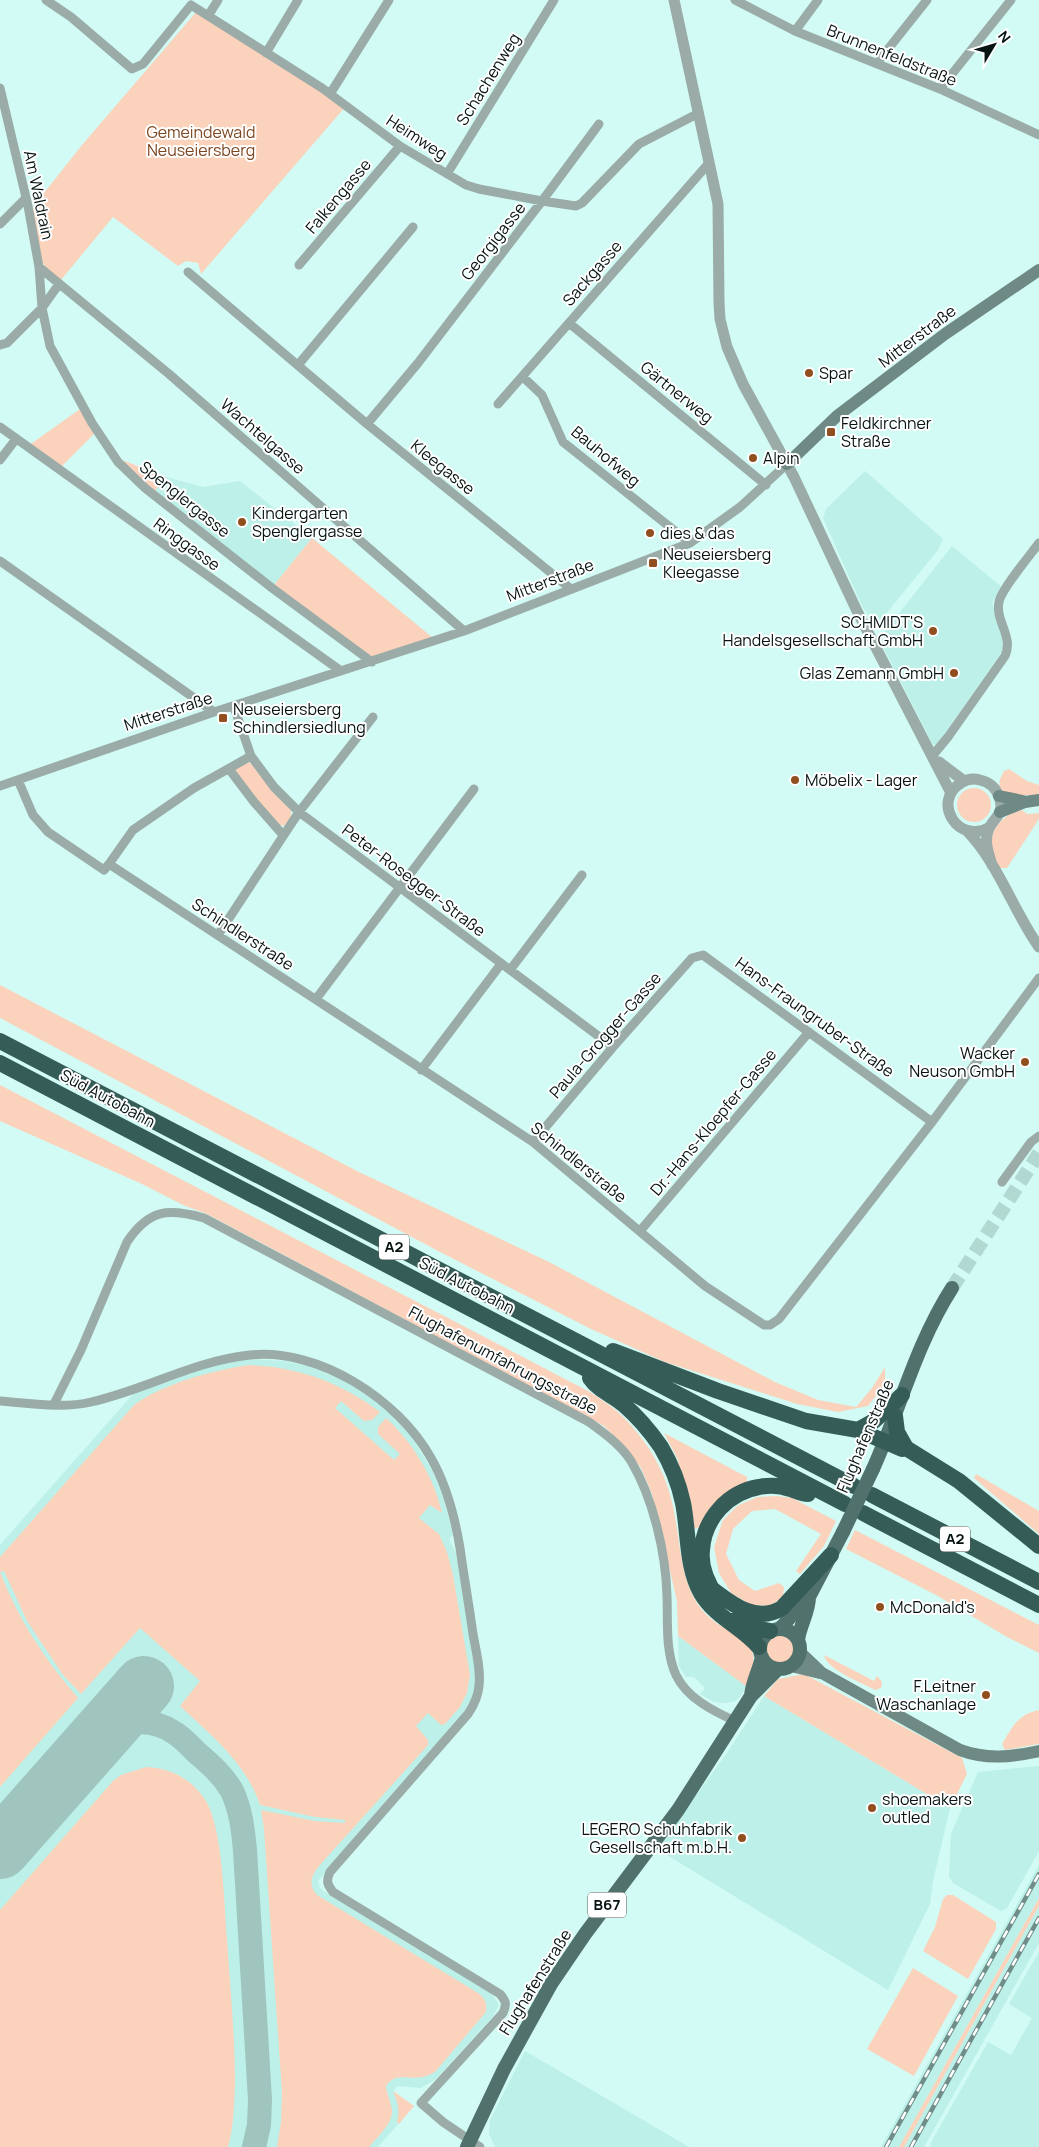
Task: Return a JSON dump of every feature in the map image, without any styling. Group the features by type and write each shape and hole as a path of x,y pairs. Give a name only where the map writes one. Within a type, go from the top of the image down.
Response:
{"highway":[{"name":"Süd Autobahn","path":"0,1041 854,1486"},
{"name":"Süd Autobahn","path":"0,1063 845,1504"},
{"path":"563,1335 626,1356 702,1386 806,1421 858,1430 902,1449 906,1448"},
{"path":"584,1368 594,1385 622,1403 643,1423 660,1447 674,1472 683,1503 693,1576 701,1593 712,1608 753,1640 760,1652"},
{"path":"858,1430 874,1421 902,1396"},
{"path":"895,1416 898,1432 906,1448 959,1480 1039,1546"},
{"path":"775,1629 755,1628 727,1610 712,1589 702,1561 704,1540 715,1515 728,1500 743,1491 766,1486 789,1488 804,1494 825,1494"},
{"name":"A2","path":"872,1495 1039,1582"},
{"name":"A2","path":"863,1513 1039,1605"},
{"path":"712,1589 732,1605 758,1615 773,1614 782,1608 831,1555"}],"main road":[{"name":"Mitterstraße","path":"787,464 837,416 944,334 1039,270"},
{"path":"999,796 1025,802"},
{"path":"1000,812 1025,802 1039,800"},
{"name":"Flughafenstraße","path":"472,2145 504,2069 550,1984 584,1934 668,1823 750,1696 785,1667 798,1659 800,1628 809,1604 809,1597 843,1532 885,1442 921,1344 952,1288"},
{"name":"Flughafenstraße","path":"750,1696 751,1688 760,1667 762,1639 788,1622 803,1601 809,1597"},
{"path":"775,1629 794,1633 799,1646 822,1673 928,1734 972,1754 1000,1758 1039,1751"},
{"path":"760,1652 771,1667 785,1667 815,1674 822,1673"}],"street":[{"name":"Heimweg","path":"46,0 71,17 132,69 143,64 191,5 330,94 400,146 447,174 476,188 542,201"},
{"path":"208,16 218,0"},
{"path":"266,53 298,0"},
{"path":"330,94 389,0"},
{"name":"Schachenweg","path":"447,174 554,0"},
{"path":"674,0 718,209 719,302 723,334 743,384 787,464 857,611 951,793"},
{"path":"795,31 818,0"},
{"path":"877,63 927,0"},
{"path":"940,89 1011,0"},
{"name":"Brunnenfeldstraße","path":"739,1 795,31 940,89 1039,135"},
{"name":"Am Waldrain","path":"0,88 26,198 39,267 42,308"},
{"name":"Georgigasse","path":"367,424 418,363 542,201 576,206 582,203 639,144 699,113"},
{"path":"542,201 599,124"},
{"name":"Falkengasse","path":"299,265 400,146"},
{"name":"Sackgasse","path":"498,404 709,162"},
{"path":"0,224 26,198"},
{"path":"298,366 413,227"},
{"name":"Wachtelgasse","path":"39,267 169,374 464,631"},
{"name":"Kleegasse","path":"188,272 367,424 571,589"},
{"path":"0,345 7,343 42,308 59,284"},
{"name":"Spenglergasse","path":"42,308 50,346 92,423 118,462 174,512 372,662"},
{"name":"Gärtnerweg","path":"569,323 766,485"},
{"name":"Bauhofweg","path":"523,377 542,396 563,442 690,543"},
{"name":"Ringgasse","path":"0,427 341,672"},
{"path":"0,460 16,439"},
{"name":"Mitterstraße","path":"0,786 214,712 464,631 690,543 712,529 766,485 787,464"},
{"path":"932,755 948,737 1004,656 1008,644 998,603 1003,593 1039,543"},
{"path":"0,561 214,712"},
{"name":"Peter-Rosegger-Straße","path":"234,707 251,756 274,787 299,812 612,1047"},
{"path":"218,935 299,812 373,717"},
{"path":"932,755 949,771 964,781"},
{"path":"109,864 133,830 194,788 251,756"},
{"path":"229,769 254,802 283,835"},
{"name":"Schindlerstraße","path":"18,780 33,815 48,832 104,870 109,864 533,1142 705,1286 764,1325 770,1325 779,1319 932,1122 1039,978"},
{"path":"992,866 987,841 990,827 1000,812 999,796 993,787 982,780 964,781 951,793 948,808 951,818 958,826 967,831 992,866 1017,913 1039,947"},
{"path":"316,999 474,789"},
{"path":"967,831 981,831 990,827"},
{"path":"510,970 582,875"},
{"name":"Hans-Fraungruber-Straße","path":"704,955 932,1122"},
{"name":"Paula-Grogger-Gasse","path":"533,1142 612,1047 692,958 704,955"},
{"path":"421,1070 501,964"},
{"name":"Dr.-Hans-Kloepfer-Gasse","path":"640,1231 809,1032"},
{"path":"1002,1182 1031,1142 1039,1136"},
{"name":"Flughafenumfahrungsstraße","path":"54,1404 81,1350 127,1242 136,1228 148,1218 167,1212 184,1213 204,1218 590,1422 610,1438 630,1460 646,1492 658,1530 667,1589 670,1654 677,1676 692,1695 718,1713 735,1721"},
{"path":"0,1401 54,1404 92,1402 216,1360 252,1355 282,1356 309,1362 347,1377 386,1403 412,1431 431,1458 446,1492 459,1542 480,1675 476,1700 468,1714 330,1872 327,1880 328,1886 333,1892 500,1994 506,2001 503,2013 421,2103 472,2145"}],"shaded area":[{"path":"865,471 943,539 938,550 881,620 872,619 863,608 823,518 826,509"},
{"name":"Kindergarten Spenglergasse","path":"166,477 203,487 240,481 312,538 274,585 154,492"},
{"path":"952,546 1003,588 992,602 1005,647 938,743 933,745 879,639"},
{"path":"249,1359 284,1361 308,1366 346,1381 383,1406 410,1435 432,1470 443,1496 453,1535 449,1539 456,1553 476,1672 475,1691 470,1703 462,1714 318,1881 320,1888 325,1892 492,1994 499,2005 493,2016 436,2079 421,2088 397,2086 393,2092 414,2106 378,2147 0,2147 0,1545 134,1393 216,1364"},
{"path":"678,1636 746,1686 741,1696 735,1701 726,1703 714,1702 700,1694 705,1688 694,1677 686,1677 679,1666"},
{"path":"764,1696 950,1808 933,1881 930,1904 888,1990 657,1849 727,1753"},
{"path":"1039,1766 1039,1851 1007,1908 1001,1911 953,1883 949,1877 951,1834 978,1772"},
{"path":"1039,1865 1039,1898 899,2147 881,2147"},
{"path":"1039,1906 1039,1943 924,2147 904,2147"},
{"path":"1039,1952 1039,2147 931,2147 930,2144 988,2042 1011,2055 1032,2018 1009,2004"},
{"path":"525,2051 689,2147 495,2147 489,2134 490,2120"}],"green space":[{"name":"Gemeindewald Neuseiersberg","path":"197,11 346,106 201,274 198,263 186,261 178,266 113,217 61,280 48,271 41,260 32,208 82,145"},
{"path":"80,409 94,434 60,468 28,446"},
{"path":"122,460 166,477 154,492"},
{"path":"312,538 433,638 372,658 274,585"},
{"path":"245,761 252,764 291,810 291,817 284,826 277,824 234,772 235,767"},
{"path":"1009,769 1027,781 1039,785 1039,795 1007,795 999,788 1000,779 1004,771"},
{"path":"974,788 981,789 986,793 990,798 990,812 986,817 981,821 974,822 967,821 962,817 958,812 957,805 958,798 962,793 967,789"},
{"path":"1022,810 1027,814 1039,813 1039,819 1007,868 999,868 991,847 994,832 1000,822 1010,814"},
{"path":"0,985 359,1172 549,1262 775,1382 818,1400 856,1407 872,1388 885,1367 885,1384 868,1406 838,1412 797,1404 665,1362 591,1329 440,1252 0,1018"},
{"path":"0,1085 590,1392 614,1409 641,1437 663,1475 672,1502 686,1577 695,1600 712,1620 743,1639 750,1646 753,1656 752,1669 746,1686 678,1636 677,1601 652,1494 641,1468 624,1446 604,1426 207,1214 183,1205 142,1184 0,1121"},
{"path":"249,1365 267,1366 301,1373 334,1384 365,1401 380,1412 372,1420 364,1421 341,1401 335,1408 394,1460 400,1454 378,1434 378,1427 386,1418 405,1438 421,1461 434,1486 442,1513 430,1505 419,1518 439,1534 447,1552 453,1575 470,1675 467,1693 460,1707 445,1724 441,1725 428,1713 416,1726 428,1740 428,1745 319,1866 312,1877 312,1888 317,1895 478,1993 485,2001 486,2012 435,2072 418,2078 403,2077 394,2079 386,2086 392,2115 384,2130 369,2147 277,2147 281,2122 282,2093 264,1829 261,1810 315,1821 345,1823 345,1820 315,1817 260,1805 254,1790 237,1763 216,1739 180,1706 200,1681 140,1628 81,1694 63,1675 27,1621 4,1571 0,1572 0,1557 134,1405 173,1384 220,1370"},
{"path":"664,1433 747,1477 747,1485 702,1526 695,1529 689,1520 678,1460"},
{"path":"976,1474 1039,1511 1039,1534 974,1478"},
{"path":"776,1496 792,1498 836,1521 824,1546 800,1574 796,1571 821,1534 775,1509 752,1511 733,1529 726,1554 739,1580 755,1591 779,1583 784,1587 783,1597 769,1606 751,1605 731,1593 719,1573 714,1547 723,1520 737,1506 757,1497"},
{"path":"855,1530 1039,1625 1039,1653 1007,1637 936,1595 846,1549"},
{"path":"0,1572 15,1606 33,1638 54,1669 78,1698 0,1787"},
{"path":"780,1632 786,1633 791,1637 795,1642 795,1654 791,1659 786,1663 780,1664 774,1663 769,1659 765,1654 764,1648 765,1642 769,1637 774,1633"},
{"path":"824,1655 874,1681 877,1676 882,1682 881,1688 875,1690 845,1675 831,1665"},
{"path":"804,1674 962,1758 967,1774 950,1808 764,1696 778,1679"},
{"path":"1039,1710 1039,1744 1005,1750 1002,1744 1016,1722 1025,1715"},
{"path":"146,1767 172,1772 194,1787 206,1801 216,1830 224,1888 234,2047 234,2107 228,2147 0,2147 0,1910 113,1781 121,1775"},
{"path":"947,1895 953,1895 996,1922 996,1929 968,1979 923,1951 935,1927 943,1899"},
{"path":"1039,1898 1039,1906 904,2147 899,2147"},
{"path":"913,1968 958,1996 914,2076 867,2049"},
{"path":"393,2091 414,2106 399,2124 397,2122 398,2106"}],"taxiway":[{"path":"93,1743 111,1730 132,1723 142,1722 163,1726 176,1734 216,1770 232,1791 238,1805 245,1850 260,2100 259,2125 254,2147"}],"runway":[{"path":"0,1849 144,1686"}],"tunnel":[{"path":"952,1288 1039,1153"}],"railway":[{"path":"886,2147 1039,1874"},
{"path":"911,2147 1039,1918"}],"place":[{"name":"Spar","path":"809,373"},
{"name":"Feldkirchner Straße","path":"831,432"},
{"name":"Alpin","path":"753,458"},
{"name":"Kindergarten Spenglergasse","path":"242,522"},
{"name":"dies & das","path":"650,533"},
{"name":"Neuseiersberg Kleegasse","path":"653,563"},
{"name":"SCHMIDT'S Handelsgesellschaft GmbH","path":"933,631"},
{"name":"Glas Zemann GmbH","path":"954,673"},
{"name":"Neuseiersberg Schindlersiedlung","path":"223,718"},
{"name":"Möbelix - Lager","path":"795,780"},
{"name":"Wacker Neuson GmbH","path":"1025,1062"},
{"name":"McDonald's","path":"880,1607"},
{"name":"F.Leitner Waschanlage","path":"986,1695"},
{"name":"shoemakers outled","path":"872,1808"},
{"name":"LEGERO Schuhfabrik Gesellschaft m.b.H.","path":"742,1838"}]}
